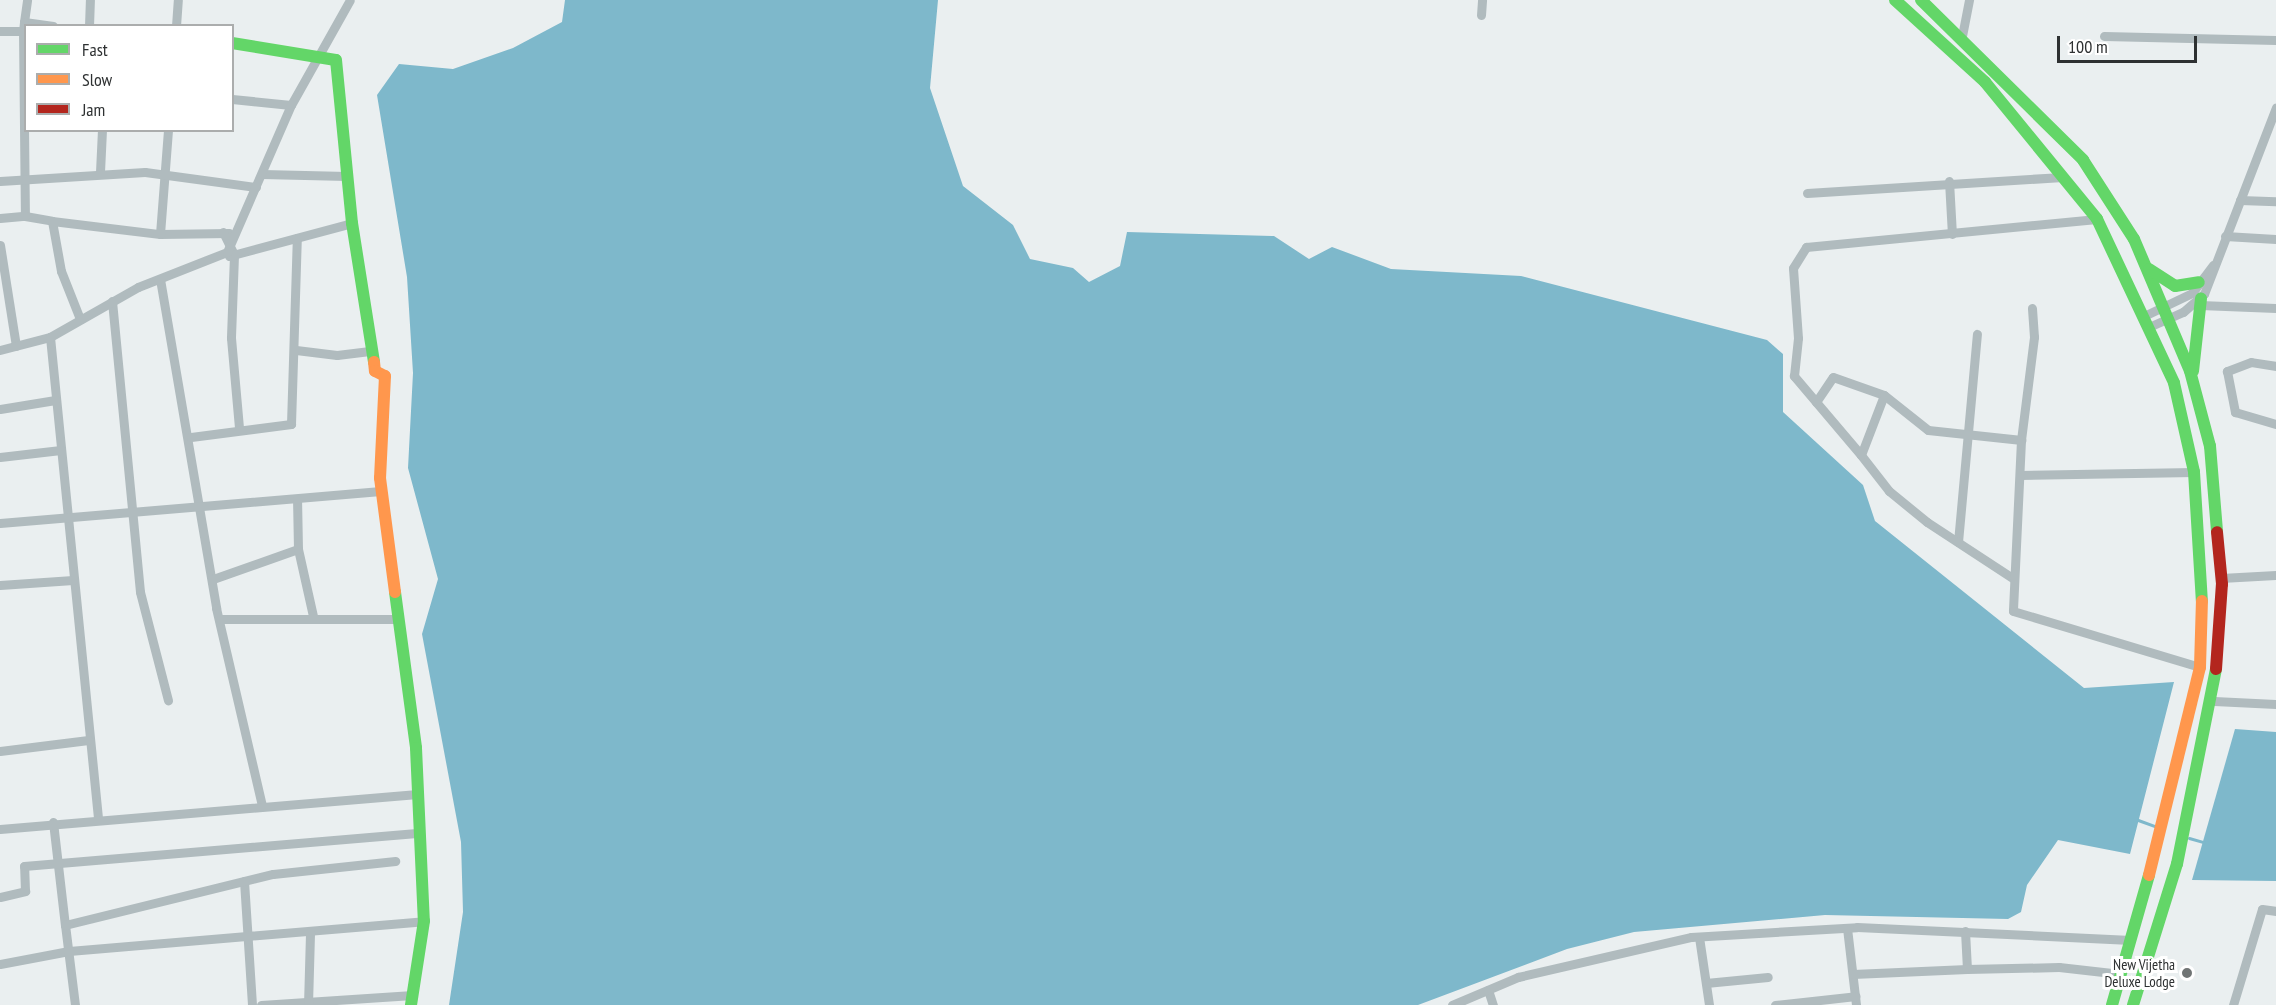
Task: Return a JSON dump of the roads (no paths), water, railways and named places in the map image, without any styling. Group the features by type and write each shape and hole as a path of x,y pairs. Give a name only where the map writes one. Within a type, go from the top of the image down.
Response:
{"main road":[{"path":"1895,0 1985,82 2068,177 2097,219 2148,320 2174,383 2194,472 2204,585 2200,668 2167,810 2112,1005"},
{"path":"1921,0 1962,36 2083,160 2146,266 2193,380 2210,446 2221,578 2214,701 2177,864 2133,1005"},
{"path":"234,43 336,60 352,223 375,371 385,376 381,491 418,794 424,921 412,1000"},
{"path":"2146,266 2175,286 2199,282"},
{"path":"2193,380 2200,302"}],"street":[{"path":"24,24 27,0"},
{"path":"88,24 90,0"},
{"path":"176,24 178,0"},
{"path":"212,260 232,245 291,105 322,56 350,0"},
{"path":"1481,15 1482,0"},
{"path":"1962,36 1969,0"},
{"path":"0,31 24,26 22,176 26,216"},
{"path":"2104,36 2276,40"},
{"path":"234,99 291,105"},
{"path":"2200,302 2276,107"},
{"path":"100,171 102,132"},
{"path":"160,234 168,132"},
{"path":"2264,139 2276,141"},
{"path":"0,181 22,176 100,171 164,173 256,187"},
{"path":"262,174 347,176"},
{"path":"1807,193 1949,181 2068,177"},
{"path":"1949,181 1952,234"},
{"path":"2240,200 2276,201"},
{"path":"0,218 26,216 160,234 237,233"},
{"path":"2014,579 1958,542 1889,491 1794,376 1793,268 1806,247 2097,219"},
{"path":"52,221 62,271 80,319"},
{"path":"0,350 50,337 112,301 160,279 212,260 352,223"},
{"path":"223,232 232,245 234,255 231,338 239,428"},
{"path":"2225,237 2276,239"},
{"path":"191,437 239,428 291,424 296,350 297,238"},
{"path":"0,245 16,346"},
{"path":"2166,313 2187,297 2214,263"},
{"path":"160,279 191,437 213,579 262,805"},
{"path":"112,301 130,509 140,592 168,700"},
{"path":"2148,320 2200,302 2276,308"},
{"path":"2032,308 2034,337 2021,440 2013,611 2200,668"},
{"path":"1958,542 1977,334"},
{"path":"50,337 88,740 98,818"},
{"path":"296,350 338,355 372,351"},
{"path":"2276,366 2251,362 2227,371 2235,412 2276,424"},
{"path":"1816,402 1833,377 1884,395 1928,430 2021,440"},
{"path":"1861,455 1884,395"},
{"path":"0,409 55,400"},
{"path":"0,457 61,450"},
{"path":"2019,475 2194,472"},
{"path":"0,523 130,509 297,499 381,491"},
{"path":"297,499 298,549 314,616"},
{"path":"213,579 298,549"},
{"path":"2221,578 2276,575"},
{"path":"0,585 73,580"},
{"path":"221,619 314,616 398,619"},
{"path":"2214,701 2276,704"},
{"path":"0,751 88,740"},
{"path":"0,829 98,818 418,794"},
{"path":"53,822 75,1005"},
{"path":"0,897 26,891 24,866 420,833"},
{"path":"65,925 244,881 395,861"},
{"path":"244,881 252,1005"},
{"path":"2233,1005 2262,909 2276,911"},
{"path":"0,964 69,951 246,938 424,921"},
{"path":"1452,1005 1518,977 1699,937 1847,928 1965,931 2131,940"},
{"path":"1775,1005 1856,1001 1847,928"},
{"path":"1965,931 1967,969"},
{"path":"308,1003 310,932"},
{"path":"1699,937 1710,1005"},
{"path":"1853,974 2059,968 2121,974"},
{"path":"1706,983 1768,977"},
{"path":"1488,990 1493,1005"},
{"path":"261,1005 412,1000"}],"water":[{"path":"565,0 938,0 930,88 963,186 1013,225 1030,259 1073,268 1089,282 1120,266 1127,232 1274,236 1309,259 1332,247 1391,269 1521,276 1767,340 1783,354 1783,412 1863,485 1875,521 2084,688 2174,682 2130,854 2058,840 2027,885 2021,912 2008,919 1825,915 1634,932 1567,949 1418,1005 449,1005 463,912 461,842 422,634 438,579 408,468 413,373 407,277 377,95 399,64 453,69 513,48 562,22"},
{"path":"2235,729 2276,732 2276,881 2192,880"}],"waterway":[{"path":"2138,820 2157,827"},
{"path":"2189,838 2203,842"}],"place":[{"name":"New Vijetha Deluxe Lodge","path":"2187,973"}]}
